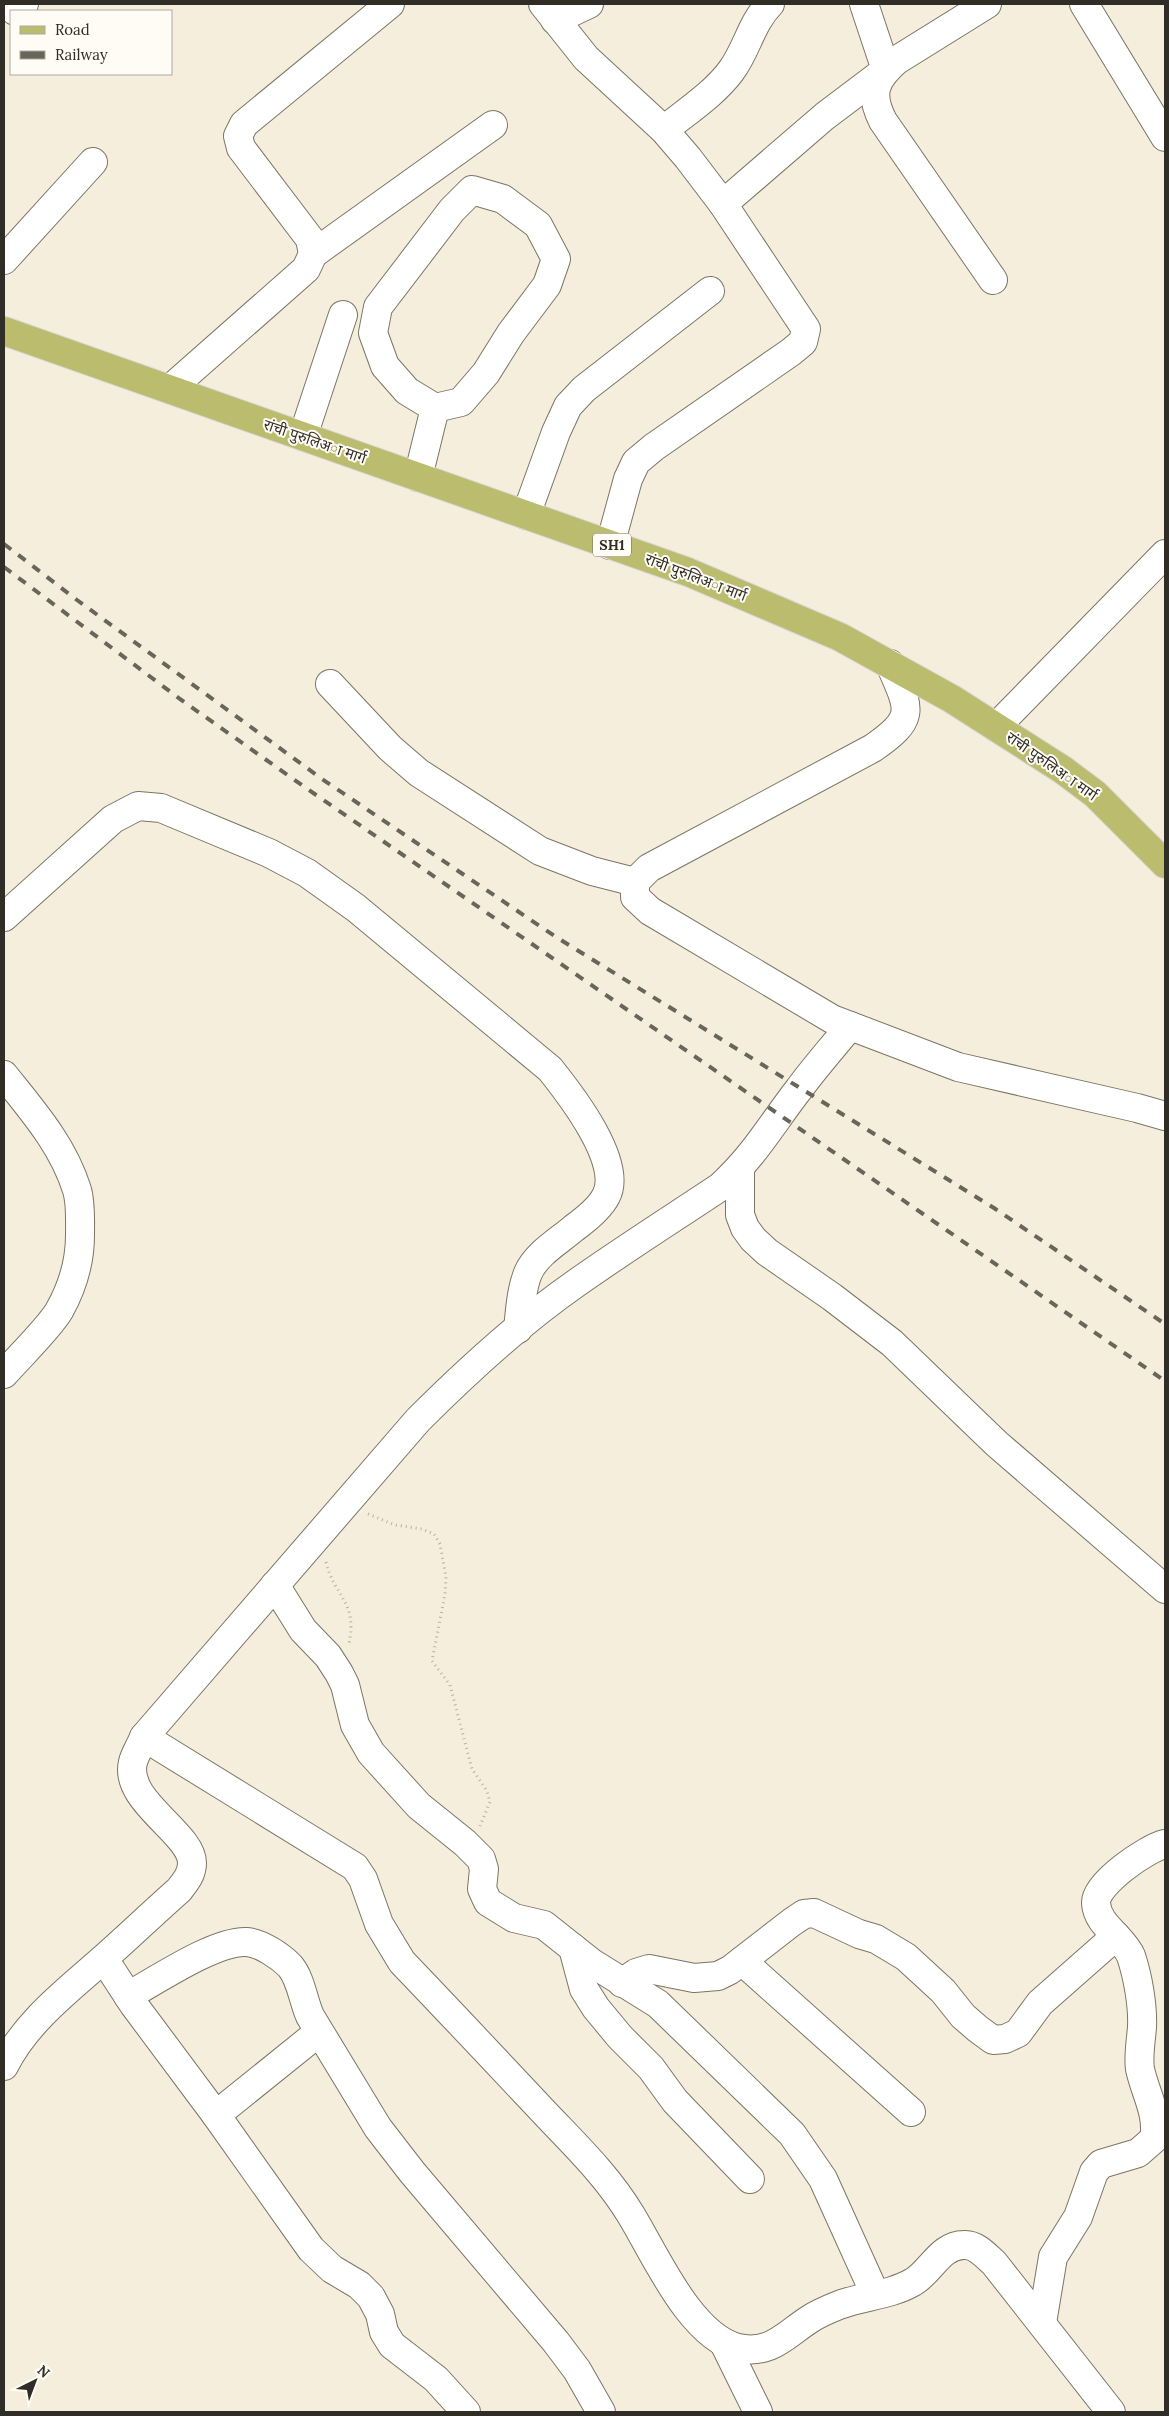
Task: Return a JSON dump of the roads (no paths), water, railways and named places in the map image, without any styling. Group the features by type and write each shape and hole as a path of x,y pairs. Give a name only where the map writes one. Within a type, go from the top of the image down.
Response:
{"main road":[{"name":"रांची पुरुलिअा मार्ग","path":"4,331 688,572 814,625 840,637 952,699 1063,770 1095,794 1165,864"}],"street":[{"path":"313,254 310,239 241,148 238,136 244,124 390,4"},
{"path":"589,4 549,12 586,58 664,130 723,204 806,329 803,342 791,352 654,447 636,462 628,479 610,545"},
{"path":"664,130 721,82 731,71 742,52 751,30 770,4"},
{"path":"864,4 886,70 874,90 875,105 883,121 993,280"},
{"path":"1084,4 1165,136"},
{"path":"723,204 825,116 969,8"},
{"path":"170,389 306,269 313,254 494,125"},
{"path":"4,260 93,162"},
{"path":"472,190 503,199 538,225 556,259 546,285 511,333 486,373 461,402 435,408 407,391 385,366 373,333 378,307 452,210 472,190"},
{"path":"526,515 556,432 568,406 584,389 710,291"},
{"path":"303,436 344,315"},
{"path":"418,477 435,408"},
{"path":"996,727 1165,554"},
{"path":"890,664 906,703 906,716 895,733 873,748 649,868 635,882 635,897 650,911 832,1019 958,1067 1165,1116"},
{"path":"330,684 390,748 419,773 540,851 592,872 635,882"},
{"path":"4,917 113,819 138,806 161,808 269,853 307,873 356,908 550,1069 575,1101 599,1142 609,1169 607,1196 585,1220 542,1255 528,1272 518,1329"},
{"path":"4,2066 11,2052 30,2026 48,2007 104,1959 178,1890 189,1877 192,1861 186,1847 142,1798 133,1781 132,1763 144,1737 431,1407 456,1382 574,1284 720,1187 740,1169 758,1149 799,1089 850,1026"},
{"path":"4,1075 44,1126 65,1161 78,1191 80,1221 80,1253 71,1285 58,1313 4,1374"},
{"path":"740,1169 740,1215 744,1228 753,1239 767,1252 892,1343 974,1423 1165,1589"},
{"path":"275,1585 303,1630 328,1656 339,1673 345,1685 355,1726 370,1753 419,1806 471,1848 481,1859 484,1869 482,1890 488,1902 514,1918 535,1921 544,1925 622,1983 667,2012 792,2134 823,2179 875,2294"},
{"path":"144,1737 355,1867 363,1879 379,1924 402,1962 600,2172 630,2213 678,2297 702,2324 724,2342 744,2349 763,2349 780,2341 822,2312 875,2294 902,2288 918,2279 941,2255 954,2247 965,2244 979,2250 994,2263 1111,2412"},
{"path":"1042,2323 1053,2257 1078,2217 1094,2172 1101,2164 1138,2153 1160,2149 1155,2117 1139,2066 1142,2014 1134,1966 1125,1945 1099,1915 1096,1904 1097,1896 1102,1888 1139,1855 1165,1844"},
{"path":"622,1983 636,1973 649,1969 707,1979 730,1970 792,1922 804,1914 814,1913 852,1931 876,1939 906,1957 943,1991 951,2004 973,2025 993,2040 1005,2039 1018,2033 1040,2004 1116,1936"},
{"path":"128,1996 218,1947 248,1942 279,1957 290,1967 298,1979 302,1998 319,2032 378,2128 412,2172 556,2342 577,2370 601,2412"},
{"path":"573,1948 584,1989 596,2008 620,2037 651,2068 675,2101 750,2179"},
{"path":"104,1959 128,1996 216,2115 311,2249 332,2269 359,2285 371,2297 380,2314 384,2332 392,2345 436,2379 466,2412"},
{"path":"742,1961 911,2112"},
{"path":"216,2115 319,2032"},
{"path":"724,2342 758,2412"}],"railway":[{"path":"4,544 77,600 322,779 556,937 994,1208 1165,1324"},
{"path":"4,567 180,699 306,788 1165,1381"}]}
